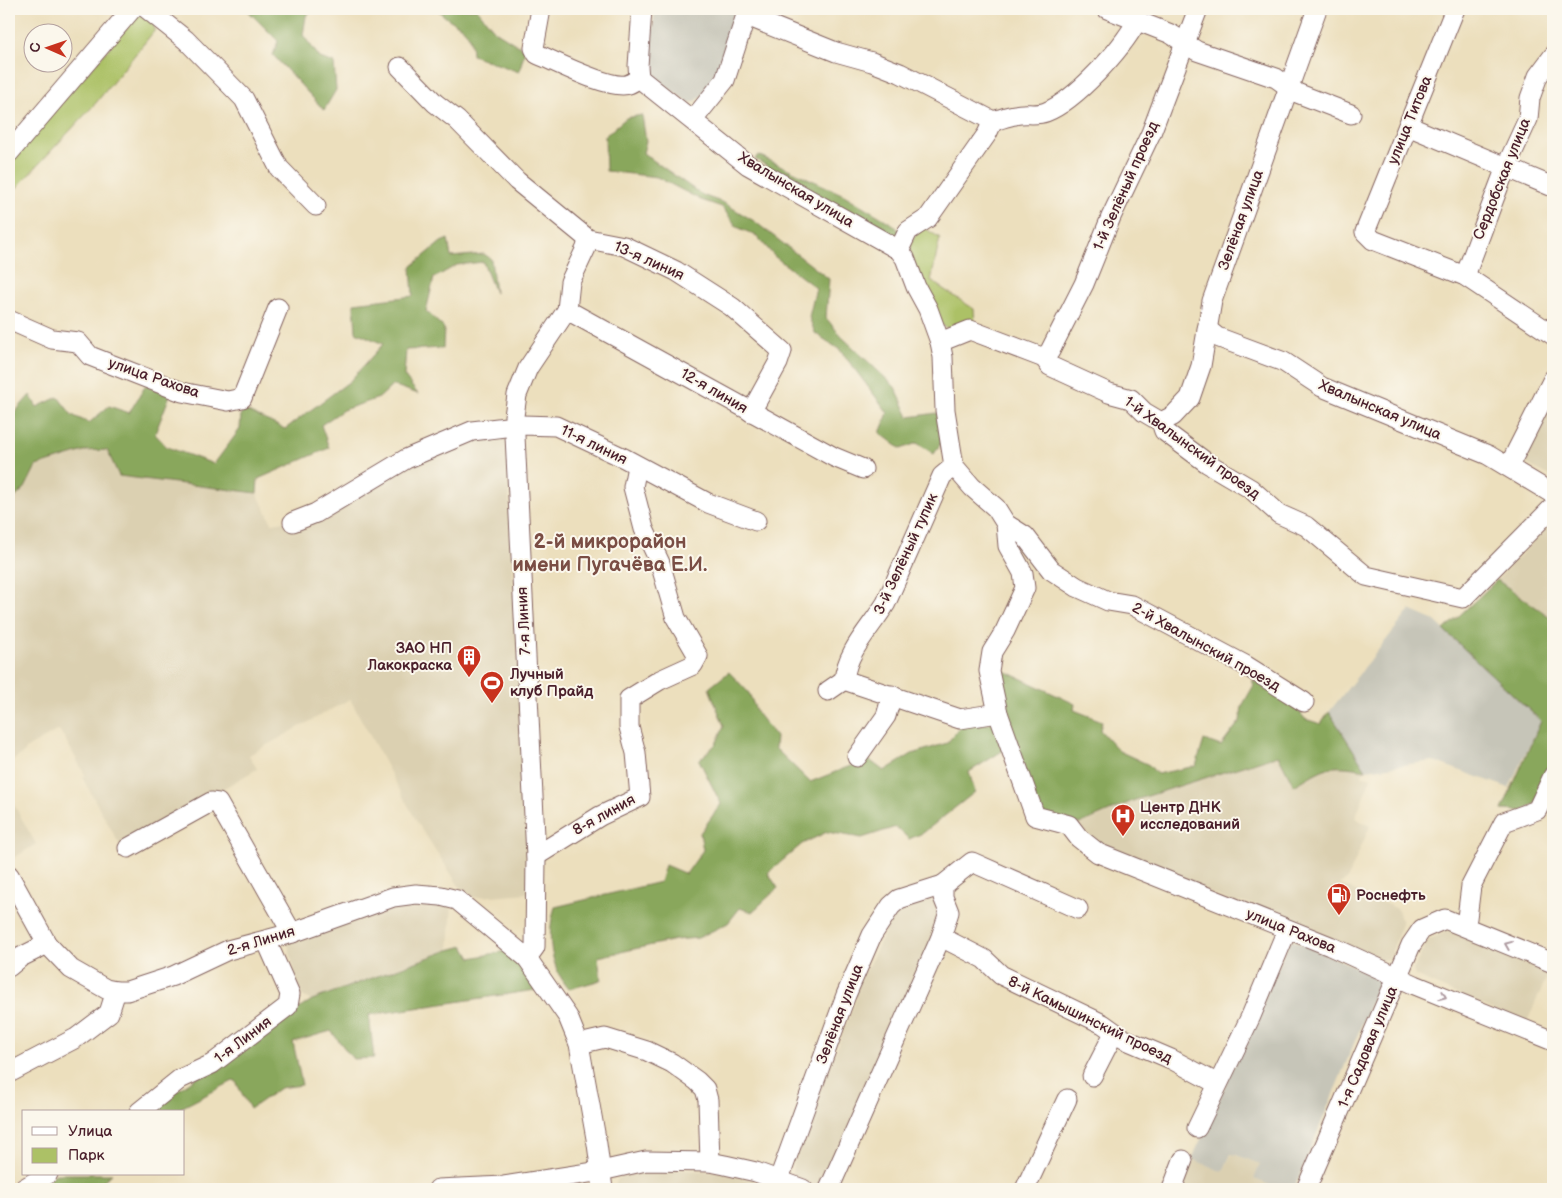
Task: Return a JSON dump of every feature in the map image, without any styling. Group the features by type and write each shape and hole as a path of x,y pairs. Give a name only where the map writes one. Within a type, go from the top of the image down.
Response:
{"street":[{"path":"9,153 132,9"},
{"path":"147,9 186,40 244,99 279,168 316,206"},
{"path":"541,9 534,48 537,54 588,76 614,84 628,85 639,78 638,66 642,9"},
{"path":"1107,9 1171,34 1197,51 1276,78 1289,85 1297,93 1351,114"},
{"name":"1-й Зелёный проезд","path":"1044,358 1050,351 1084,284 1111,217 1151,133 1198,9"},
{"name":"Зелёная улица","path":"1161,422 1173,416 1190,398 1202,366 1212,301 1316,9"},
{"name":"улица Титова","path":"1455,9 1365,232 1373,240 1465,276"},
{"path":"693,120 725,80 736,52 738,34 748,12 836,52 872,62 900,73 993,120 1016,114 1043,113 1063,104 1093,76 1131,32 1137,21"},
{"name":"Сердобская улица","path":"1465,276 1506,167 1528,119 1530,98 1538,76 1553,56"},
{"name":"13-я линия","path":"400,67 435,103 457,120 517,180 588,239 624,246 676,271 732,306 782,351 778,363 750,412"},
{"name":"Хвалынская улица","path":"639,78 748,165 899,250"},
{"path":"954,466 945,410 940,342 928,309 916,287 905,258 899,250 908,231 928,218 987,134 993,120"},
{"path":"1408,126 1553,187"},
{"name":"7-я Линия","path":"527,958 536,947 536,856 513,427 518,395 528,368 567,310 570,282 586,248 588,239"},
{"path":"1465,276 1553,335"},
{"name":"улица Рахова","path":"9,320 52,339 78,342 90,356 182,392 228,401 242,398 278,308"},
{"name":"12-я линия","path":"567,310 750,412 834,457 863,469"},
{"name":"Хвалынская улица","path":"1207,329 1218,337 1284,362 1322,387 1509,466 1553,494"},
{"name":"1-й Хвалынский проезд","path":"940,342 970,330 1044,358 1050,366 1108,393 1131,400 1144,412 1161,422 1164,431 1207,463 1252,489 1279,514 1295,519 1306,526 1366,576 1463,598 1553,506"},
{"path":"1509,466 1553,379"},
{"name":"11-я линия","path":"293,522 316,513 415,456 472,431 513,427 556,426 708,503 756,521"},
{"name":"8-я линия","path":"536,856 600,816 640,797 636,753 629,727 629,699 660,680 693,665 698,656 676,618 660,564 644,529 633,487 637,466"},
{"name":"2-й Хвалынский проезд","path":"954,466 972,487 996,508 1006,524 1026,536 1051,570 1077,587 1108,601 1132,605 1244,665 1304,702"},
{"name":"3-й Зелёный тупик","path":"844,680 845,668 853,653 865,632 876,621 886,603 942,476 954,466"},
{"path":"828,691 844,680 960,719 1000,719 989,671 992,652 1006,631 1025,588 1023,573 1008,546 1006,524"},
{"path":"857,757 886,716 892,695"},
{"name":"улица Рахова","path":"1000,719 1035,816 1069,825 1079,838 1098,853 1330,946 1398,977 1553,1042"},
{"path":"1553,776 1536,810 1504,822 1470,886 1467,918 1464,926 1553,963"},
{"path":"128,848 210,802 218,803 292,932"},
{"name":"Зелёная улица","path":"779,1179 846,995 872,935 891,906 899,899 943,885 972,862 1078,909"},
{"path":"9,875 47,944 71,969 106,989 116,991 109,1013 76,1038 9,1074"},
{"path":"829,1189 941,937 949,912 943,897 943,885"},
{"name":"2-я Линия","path":"116,991 127,991 173,976 228,950 292,932 393,896 416,894 441,896 458,900 470,908 527,958 568,1017 579,1044 602,1180"},
{"name":"1-я Садовая улица","path":"1306,1189 1411,945 1422,929 1445,919 1464,926"},
{"path":"1197,1128 1216,1084 1258,1000 1287,930"},
{"name":"8-й Камышинский проезд","path":"941,937 984,959 1000,976 1103,1024 1114,1033 1216,1084"},
{"name":"1-я Линия","path":"141,1110 180,1079 212,1064 288,1006 290,994 266,940"},
{"path":"9,967 21,957 47,944"},
{"path":"1092,1076 1114,1033"},
{"path":"579,1044 605,1038 647,1051 672,1063 697,1081 705,1089 708,1100 710,1162"},
{"path":"1025,1189 1067,1099"},
{"path":"438,1189 602,1180 646,1160 710,1162 756,1172 803,1189"},
{"path":"1172,1189 1183,1160"},
{"path":"23,1189 45,1176"}],"shaded area":[{"path":"655,9 743,9 717,83 696,101 690,103 651,77 648,67"},
{"path":"1553,394 1553,478 1527,464 1526,453"},
{"path":"492,434 506,439 530,889 528,893 467,898 417,822 350,699 249,755 257,769 121,847 82,777 85,775 64,737 58,730 25,749 25,752 9,763 9,503 25,488 36,466 84,451 107,450 120,476 257,493 272,523 291,520 441,444"},
{"path":"1553,521 1553,619 1497,580"},
{"path":"1410,610 1435,621 1541,721 1509,788 1433,761 1366,770 1329,712"},
{"path":"1279,755 1294,786 1326,767 1342,766 1366,770 1361,775 1371,778 1355,818 1370,826 1347,880 1339,884 1398,909 1402,924 1389,959 1381,960 1259,908 1258,905 1230,901 1100,847 1079,824 1135,800"},
{"path":"9,796 36,844 9,861"},
{"path":"924,895 942,905 944,913 822,1187 818,1189 792,1178 793,1160 857,997 852,992 867,969 896,909"},
{"path":"395,902 452,903 449,950 313,1001 300,995 287,940"},
{"path":"1448,931 1461,933 1550,970 1526,1024 1415,976 1413,970 1428,940"},
{"path":"1290,941 1377,976 1380,980 1294,1189 1280,1189 1254,1179 1260,1164 1236,1155 1231,1154 1223,1172 1192,1159"},
{"path":"1232,1154 1260,1164 1254,1179 1280,1189 1180,1189 1192,1159 1223,1172"},
{"path":"647,1168 724,1172 785,1189 613,1189 618,1179 633,1171"}],"green space":[{"path":"246,9 314,9 306,16 303,35 320,58 334,63 336,90 324,110 273,55 278,41"},
{"path":"437,9 477,9 495,31 525,50 519,72 472,55 471,44 465,30"},
{"path":"140,13 152,20 155,30 95,104 9,196 9,161"},
{"path":"642,115 646,141 643,153 702,195 724,203 754,221 829,279 826,318 842,337 895,387 909,417 937,413 941,443 934,454 917,443 901,449 880,433 888,413 840,350 815,333 809,317 816,288 774,256 757,236 737,227 722,207 701,200 657,177 606,171 605,136 626,118"},
{"path":"758,155 844,195 894,225 900,232 896,240 755,159"},
{"path":"923,227 940,238 931,281 974,309 975,325 952,329 939,323 910,256 910,242"},
{"path":"448,239 451,257 484,254 491,259 495,293 483,262 457,265 434,278 426,311 444,328 443,348 406,350 404,376 418,394 393,385 379,398 343,410 321,425 329,448 258,479 257,493 119,476 107,450 84,451 36,466 25,488 9,503 9,419 30,395 37,407 58,397 72,415 89,423 109,406 129,413 146,385 170,395 155,434 167,447 214,464 240,429 241,413 246,411 285,429 350,381 383,344 356,332 354,303 413,296 411,267 441,242"},
{"path":"1497,580 1553,619 1553,767 1535,804 1522,811 1502,810 1541,721 1444,630"},
{"path":"1005,671 1075,704 1074,710 1102,721 1100,730 1119,751 1149,765 1157,774 1196,766 1204,740 1221,746 1240,721 1242,706 1254,685 1252,680 1285,694 1305,719 1321,724 1329,712 1366,770 1343,767 1327,768 1294,786 1278,755 1135,800 1079,824 1030,814 1004,750 969,772 975,792 923,833 909,839 896,827 862,838 827,832 802,844 768,873 778,888 752,912 740,908 728,923 698,938 675,940 598,957 601,980 569,989 554,961 550,939 555,907 660,882 665,865 686,874 703,850 700,833 721,804 699,760 716,744 724,726 709,688 729,672 749,693 757,713 776,737 775,748 810,782 868,759 884,771 912,754 947,743 964,723 989,724"},
{"path":"464,946 471,958 506,951 542,989 369,1015 374,1058 353,1059 331,1031 293,1042 302,1085 280,1088 250,1109 235,1080 177,1110 148,1110 312,1000"},
{"path":"53,1176 109,1176 104,1180 110,1189 32,1189"}],"place":[{"name":"ЗАО НП Лакокраска","path":"469,678"},
{"name":"Лучный клуб Прайд","path":"492,704"},
{"name":"Центр ДНК исследований","path":"1123,837"},
{"name":"Роснефть","path":"1339,916"}],"district":[{"name":"2-й микрорайон имени Пугачёва Е.И.","path":"610,554"}]}
